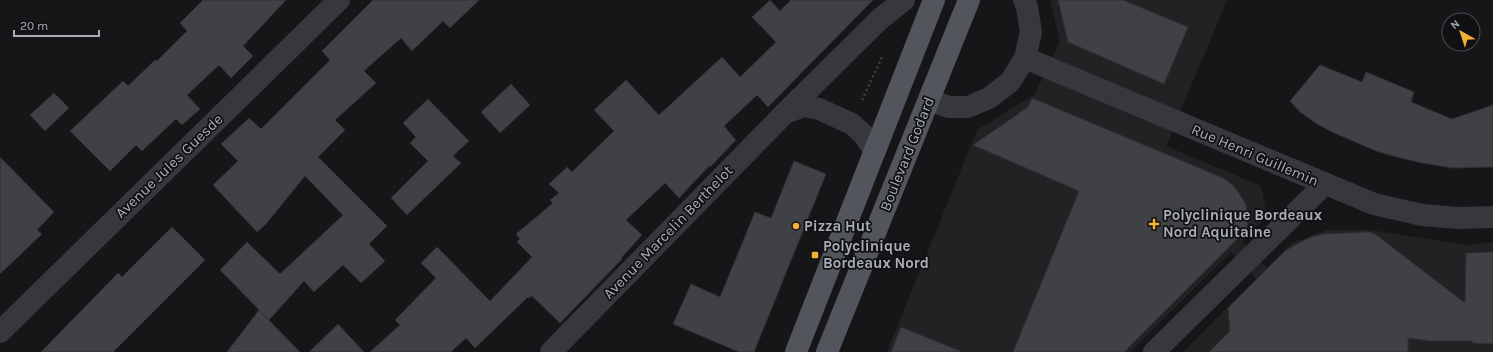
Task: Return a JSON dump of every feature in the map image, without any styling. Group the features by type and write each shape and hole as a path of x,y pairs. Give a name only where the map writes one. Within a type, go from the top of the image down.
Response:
{"main road":[{"name":"Boulevard Godard","path":"796,352 934,0"},
{"name":"Boulevard Godard","path":"827,352 969,0"}],"street":[{"name":"Avenue Jules Guesde","path":"0,332 339,0"},
{"name":"Avenue Marcelin Berthelot","path":"551,352 785,113 881,18 904,0"},
{"path":"928,100 949,107 968,107 989,98 1010,82 1025,58 1031,32 1027,7 1024,0"},
{"name":"Rue Henri Guillemin","path":"1025,58 1374,204 1422,215 1459,218 1493,218"},
{"name":"Avenue Marcelin Berthelot","path":"785,113 804,106 819,108 852,124 864,135 875,151"},
{"path":"1154,352 1324,184"}],"path":[{"path":"852,124 884,53"}],"shaded area":[{"path":"1050,0 1227,0 1166,146 1261,186 1267,217 1242,241 1267,268 1292,243 1327,230 1371,230 1466,245 1493,242 1493,352 1183,352 1256,279 1231,252 1130,352 887,352 977,130 1035,94 1060,41"}],"building":[{"path":"203,0 286,0 243,46 253,56 231,78 219,65 187,95 200,109 182,125 176,119 142,151 136,145 110,171 70,131 123,81 128,86 155,60 157,61 187,31 180,23"},
{"path":"373,0 479,0 450,28 443,21 412,51 401,38 364,71 376,83 335,120 345,130 318,157 387,226 369,244 385,261 361,283 343,265 314,292 304,281 269,320 220,270 247,242 280,274 343,215 305,176 266,224 257,232 213,185 238,161 221,144 249,118 261,129 330,60 322,51"},
{"path":"770,0 780,11 791,0 873,0 768,107 757,95 724,126 736,140 679,198 665,183 626,220 642,235 621,258 622,259 560,323 532,296 529,298 528,297 475,348 466,338 451,352 370,352 400,325 395,320 436,278 421,263 437,247 490,301 532,257 517,242 520,239 516,234 553,203 550,200 559,193 549,184 567,167 572,172 614,131 594,110 626,80 659,115 722,57 740,77 776,42 752,17"},
{"path":"1058,0 1123,0 1188,27 1164,84 1068,42"},
{"path":"1320,65 1362,82 1366,72 1414,92 1411,102 1452,119 1493,105 1493,167 1453,168 1393,156 1376,151 1317,124 1299,111 1290,101"},
{"path":"511,84 530,105 500,133 481,112"},
{"path":"54,93 69,108 45,131 30,115"},
{"path":"1032,98 1223,178 1234,186 1246,205 1248,218 1247,229 1124,352 1013,352 1079,191 973,145 1028,107"},
{"path":"428,99 469,141 453,156 461,163 407,215 391,198 428,161 410,143 416,137 403,123"},
{"path":"0,157 54,212 37,230 42,234 0,274"},
{"path":"794,161 826,174 754,352 739,352 673,324 691,284 720,297 755,212 771,218"},
{"path":"172,227 205,260 113,352 41,352 118,273 122,277"},
{"path":"1369,232 1375,234 1465,303 1466,253 1493,252 1493,344 1474,343 1471,341 1430,341 1408,338 1408,352 1209,352 1230,331 1228,308 1285,251 1311,237 1324,234"},
{"path":"259,310 300,352 227,352"},
{"path":"338,324 364,352 309,352"},
{"path":"901,327 960,351 960,352 891,352"}],"place":[{"name":"Polyclinique Bordeaux Nord Aquitaine","path":"1154,224"},
{"name":"Pizza Hut","path":"796,226"},
{"name":"Polyclinique Bordeaux Nord","path":"815,255"}]}
